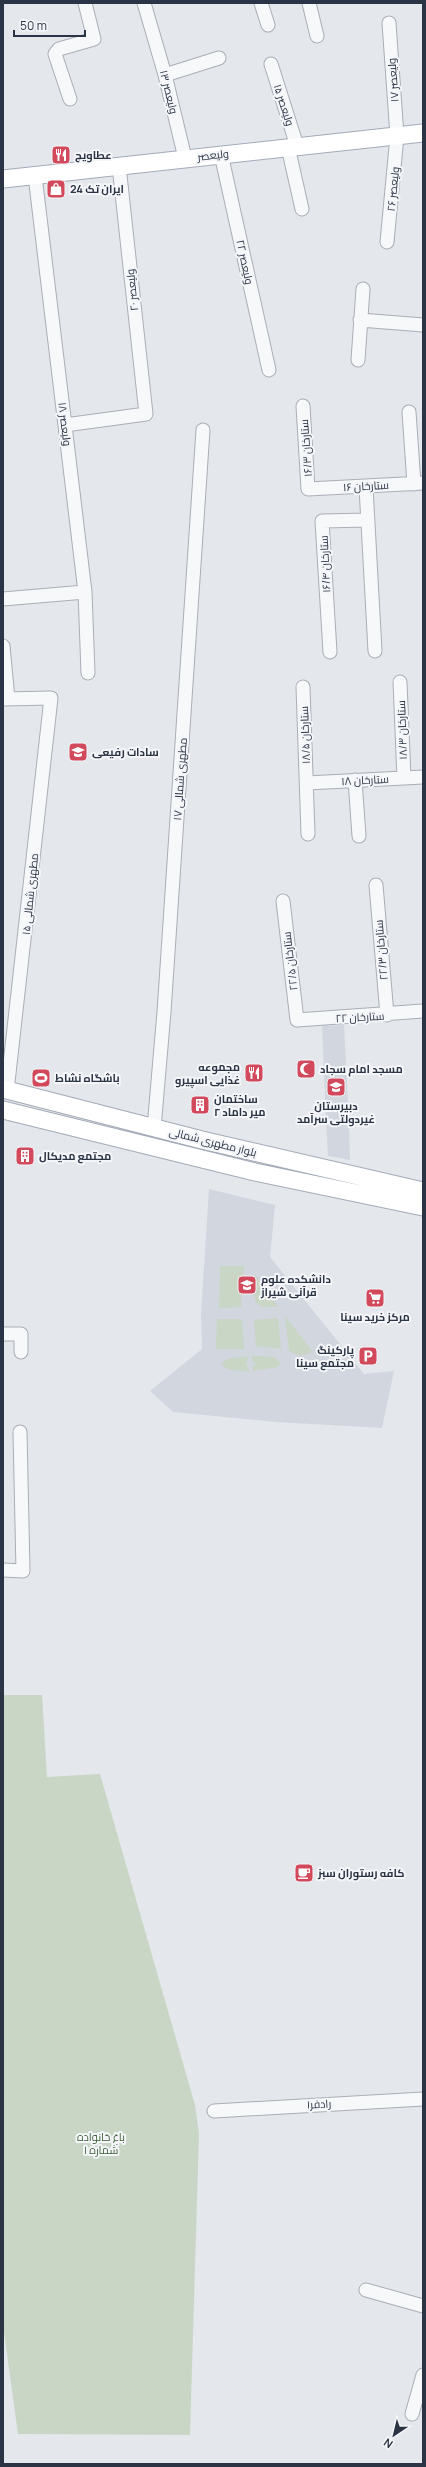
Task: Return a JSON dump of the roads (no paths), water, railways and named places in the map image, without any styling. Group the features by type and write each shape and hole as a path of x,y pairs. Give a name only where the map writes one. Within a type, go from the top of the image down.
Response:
{"main road":[{"name":"ولیعصر","path":"3,179 423,133"},
{"name":"بلوار مطهرى شمالى","path":"5,1090 154,1128 378,1189 423,1207"},
{"name":"بلوار مطهرى شمالى","path":"3,1110 255,1172 378,1189 423,1192"},
{"path":"378,1189 423,1182"},
{"path":"378,1189 423,1219"}],"street":[{"path":"70,99 56,54 59,49 94,38 85,3"},
{"name":"۱۳ ولیعصر","path":"144,3 165,75 185,158"},
{"path":"261,3 268,26"},
{"path":"308,3 317,36"},
{"name":"۱۷ ولیعصر","path":"389,23 398,136"},
{"path":"165,75 219,58"},
{"name":"۱۵ ولیعصر","path":"270,64 292,147 302,209"},
{"name":"۲۶ ولیعصر","path":"388,242 398,136"},
{"name":"۲۲ ولیعصر","path":"222,154 269,370"},
{"name":"۲۰ ولیعصر","path":"65,425 146,414 119,166"},
{"name":"۱۸ ولیعصر","path":"35,176 85,592 88,672"},
{"path":"358,360 363,289"},
{"path":"360,320 423,325"},
{"name":"۱۶/۳ ستارخان","path":"303,406 308,489"},
{"path":"409,412 419,484"},
{"name":"۱۷ مطهری شمالی","path":"154,1128 164,1012 203,430"},
{"name":"۱۶ ستارخان","path":"308,489 419,484"},
{"path":"366,487 376,651"},
{"name":"۱۶/۴ ستارخان","path":"330,652 322,521 368,520"},
{"path":"3,599 85,592"},
{"path":"3,646 6,699"},
{"name":"۱۸/۳ ستارخان","path":"400,682 404,778"},
{"name":"۱۸/۵ ستارخان","path":"303,687 308,834"},
{"name":"۱۵ مطهری شمالی","path":"5,1090 51,698 6,699"},
{"name":"۱۸ ستارخان","path":"307,783 423,777"},
{"path":"355,780 359,836"},
{"name":"۲۲/۳ ستارخان","path":"376,885 387,1016"},
{"name":"۲۲/۵ ستارخان","path":"283,901 297,1020"},
{"name":"۲۲ ستارخان","path":"297,1020 387,1016 423,1011"},
{"path":"3,1334 20,1334 21,1352"},
{"path":"3,1570 23,1571 20,1432"},
{"name":"رادفر۱","path":"214,2111 423,2099"},
{"path":"366,2290 423,2306"},
{"path":"412,2414 423,2375"}],"place":[{"name":"عطاویچ","path":"61,155"},
{"name":"ایران تک 24","path":"56,189"},
{"name":"سادات رفیعی","path":"78,752"},
{"name":"مسجد امام سجاد","path":"306,1069"},
{"name":"مجموعه غذایی اسپیرو","path":"254,1073"},
{"name":"باشگاه نشاط","path":"41,1078"},
{"name":"دبیرستان غیردولتی سرآمد","path":"336,1087"},
{"name":"ساختمان میر داماد ۲","path":"200,1105"},
{"name":"مجتمع مدیکال","path":"25,1156"},
{"name":"دانشکده علوم قرآنی شیراز","path":"247,1285"},
{"name":"مرکز خرید سینا","path":"375,1298"},
{"name":"پارکینگ مجتمع سینا","path":"368,1356"},
{"name":"کافه رستوران سبز","path":"304,1873"}],"park label":[{"name":"باغ خانواده شماره ۱","path":"101,2143"}]}
